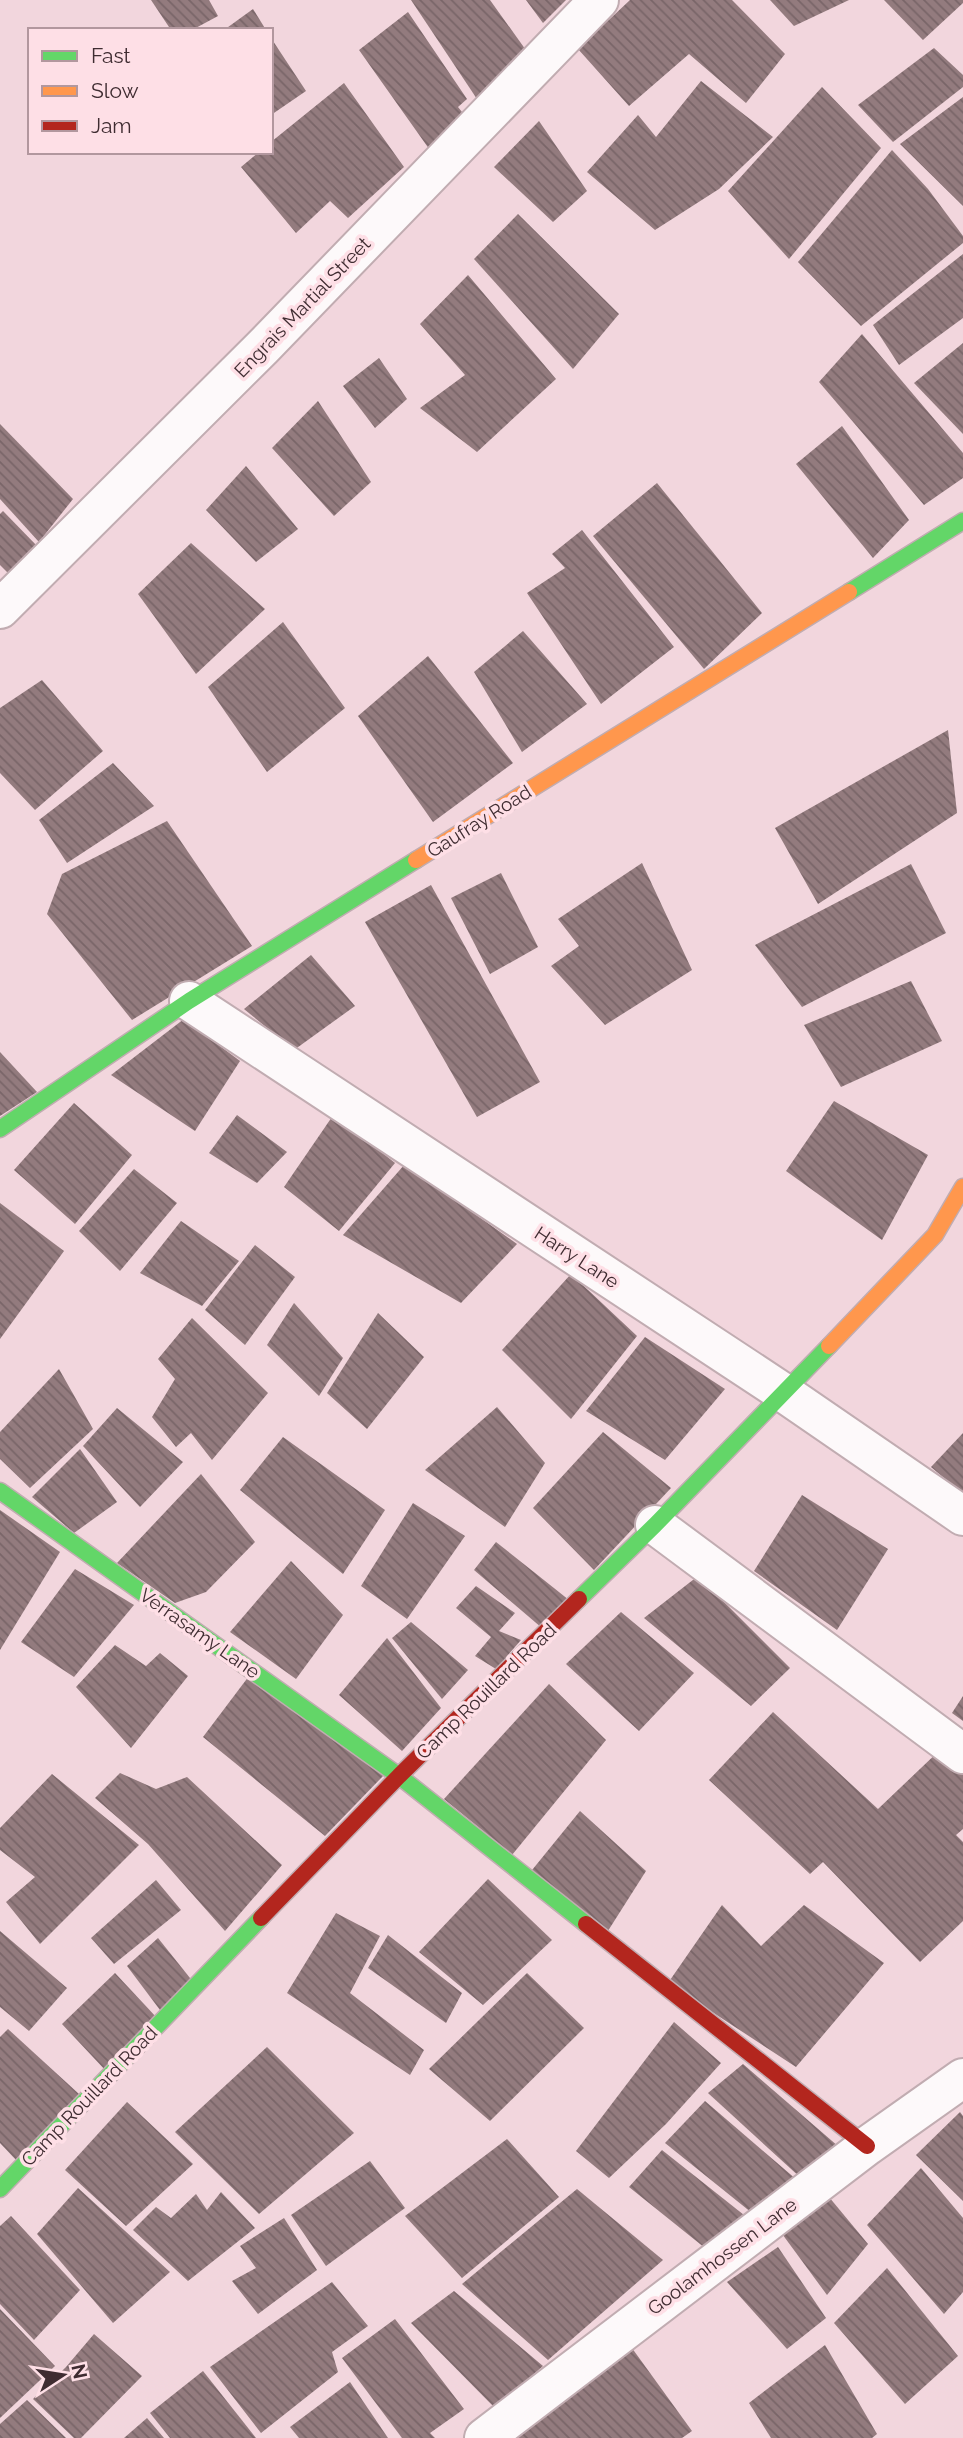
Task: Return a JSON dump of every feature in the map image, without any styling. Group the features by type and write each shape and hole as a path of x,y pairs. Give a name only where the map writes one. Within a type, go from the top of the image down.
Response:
{"street":[{"name":"Engrais Martial Street","path":"0,609 253,358 599,0"},
{"name":"Gaufray Road","path":"0,1129 189,1001 963,521"},
{"name":"Harry Lane","path":"189,1001 784,1393 963,1516"},
{"name":"Camp Rouillard Road","path":"0,2189 399,1776 655,1525 784,1393 934,1235 963,1187"},
{"name":"Verrasamy Lane","path":"0,1491 399,1776 867,2146"},
{"path":"655,1525 963,1754"},
{"name":"Goolamhossen Lane","path":"484,2438 867,2146 963,2078"}],"building":[{"path":"151,0 209,0 218,16 196,28 170,28"},
{"path":"411,0 490,0 528,53 481,105"},
{"path":"526,0 566,0 543,23"},
{"path":"630,0 732,0 785,54 746,103 689,54 629,106 578,49"},
{"path":"770,0 849,0 794,26"},
{"path":"884,0 963,0 963,3 923,40"},
{"path":"253,9 265,28 227,28"},
{"path":"408,12 467,99 458,107 470,122 432,153 359,50"},
{"path":"273,41 306,91 273,114"},
{"path":"934,48 963,75 963,87 893,142 858,105"},
{"path":"701,81 773,137 719,189 655,230 587,172 638,115 656,137"},
{"path":"344,83 404,167 348,218 330,201 296,233 241,167 257,154 273,154 273,140"},
{"path":"822,87 881,148 789,259 728,191"},
{"path":"963,97 963,206 900,144"},
{"path":"539,121 587,191 553,222 494,167"},
{"path":"892,150 928,189 963,236 963,243 861,326 798,262"},
{"path":"518,214 619,314 573,369 474,259"},
{"path":"963,254 963,318 899,365 873,325"},
{"path":"468,275 556,379 477,452 420,408 465,375 420,324"},
{"path":"862,334 963,453 963,478 924,505 819,382"},
{"path":"963,343 963,434 914,383"},
{"path":"379,358 407,399 375,428 343,386"},
{"path":"318,401 371,482 334,516 272,448"},
{"path":"0,424 73,499 39,542 0,499"},
{"path":"842,426 909,520 873,558 796,464"},
{"path":"246,466 298,529 256,562 206,510"},
{"path":"657,483 762,613 704,669 593,536"},
{"path":"3,511 39,548 14,579 0,565 0,514"},
{"path":"582,530 674,647 601,704 527,593 565,568 552,554"},
{"path":"191,543 265,609 196,674 138,594"},
{"path":"283,622 345,708 267,772 208,687"},
{"path":"523,631 587,704 522,752 474,672"},
{"path":"428,656 513,763 433,822 358,716"},
{"path":"42,680 103,751 35,810 0,773 0,708"},
{"path":"948,730 957,813 818,904 775,828"},
{"path":"113,763 154,806 67,863 39,820"},
{"path":"167,821 252,946 132,1020 47,914 62,874"},
{"path":"642,863 692,970 605,1025 551,966 579,946 558,919"},
{"path":"911,864 946,933 802,1007 755,945"},
{"path":"501,873 538,947 490,974 451,898"},
{"path":"431,885 540,1082 477,1117 365,922"},
{"path":"311,955 355,1006 294,1050 244,1009"},
{"path":"911,981 942,1041 841,1087 804,1025"},
{"path":"184,1019 240,1061 195,1131 111,1075"},
{"path":"0,1052 37,1092 0,1116"},
{"path":"834,1101 928,1155 882,1240 786,1171"},
{"path":"74,1103 132,1155 75,1224 14,1170"},
{"path":"334,1114 395,1163 339,1231 284,1187"},
{"path":"237,1115 287,1152 257,1183 209,1153"},
{"path":"405,1164 517,1244 461,1303 343,1235"},
{"path":"134,1169 177,1203 120,1271 79,1231"},
{"path":"0,1203 64,1251 0,1339"},
{"path":"181,1221 239,1261 202,1306 140,1273"},
{"path":"255,1245 295,1277 245,1345 205,1310"},
{"path":"571,1274 637,1336 571,1419 502,1350"},
{"path":"294,1303 343,1358 319,1396 267,1345"},
{"path":"378,1313 424,1357 367,1429 327,1393"},
{"path":"192,1318 268,1393 212,1460 191,1433 176,1447 152,1417 175,1379 158,1359"},
{"path":"645,1337 725,1389 665,1460 586,1411"},
{"path":"59,1369 93,1429 30,1488 0,1459 0,1432"},
{"path":"497,1407 545,1463 505,1527 425,1470"},
{"path":"117,1408 183,1462 140,1507 83,1446"},
{"path":"603,1432 671,1488 594,1570 533,1508"},
{"path":"963,1433 963,1494 931,1467"},
{"path":"283,1437 385,1510 343,1574 240,1490"},
{"path":"80,1449 117,1502 74,1533 32,1497"},
{"path":"201,1474 255,1542 206,1592 175,1603 117,1563"},
{"path":"802,1495 888,1549 837,1630 754,1571"},
{"path":"413,1503 465,1536 407,1619 361,1586"},
{"path":"0,1510 60,1552 0,1650"},
{"path":"496,1542 569,1600 542,1628 474,1570"},
{"path":"291,1561 343,1615 296,1679 230,1632"},
{"path":"75,1569 134,1605 74,1677 21,1642"},
{"path":"698,1576 790,1668 751,1706 644,1618"},
{"path":"476,1586 515,1613 499,1631 521,1640 496,1669 475,1656 491,1637 456,1608"},
{"path":"621,1612 694,1673 639,1731 566,1664"},
{"path":"411,1622 468,1670 442,1699 392,1638"},
{"path":"387,1638 441,1708 402,1751 339,1695"},
{"path":"115,1645 146,1666 160,1653 188,1676 131,1748 76,1687"},
{"path":"249,1676 384,1775 325,1836 203,1737"},
{"path":"549,1684 606,1740 512,1855 444,1799"},
{"path":"963,1696 963,1721 952,1713"},
{"path":"773,1712 878,1809 942,1748 963,1770 963,1829 956,1835 963,1842 963,1921 920,1962 823,1862 810,1874 709,1780"},
{"path":"120,1773 156,1789 187,1777 282,1865 225,1931 148,1844 95,1798"},
{"path":"52,1774 139,1845 40,1944 6,1902 35,1877 0,1850 0,1828"},
{"path":"580,1811 646,1871 606,1934 528,1875"},
{"path":"488,1879 552,1940 483,2005 419,1952"},
{"path":"156,1880 181,1910 114,1964 91,1938"},
{"path":"722,1905 761,1946 804,1905 884,1963 796,2067 668,1983"},
{"path":"336,1913 380,1936 350,1993 424,2050 410,2075 287,1993"},
{"path":"0,1931 67,1988 29,2031 0,2007"},
{"path":"388,1935 462,1993 446,2023 368,1968"},
{"path":"158,1938 194,1983 163,2014 127,1966"},
{"path":"115,1973 157,2018 107,2072 62,2024"},
{"path":"527,1973 584,2028 490,2121 429,2069"},
{"path":"674,2022 721,2063 666,2124 609,2178 576,2151"},
{"path":"8,2029 79,2094 17,2161 0,2143 0,2037"},
{"path":"267,2047 354,2133 259,2214 175,2132"},
{"path":"743,2064 839,2147 802,2179 708,2093"},
{"path":"705,2101 797,2180 752,2213 665,2143"},
{"path":"127,2102 193,2164 126,2226 65,2170"},
{"path":"960,2112 963,2116 963,2201 916,2155"},
{"path":"507,2139 559,2197 462,2278 405,2216"},
{"path":"662,2150 749,2219 710,2252 629,2187"},
{"path":"370,2161 405,2208 326,2266 291,2215"},
{"path":"921,2168 963,2218 963,2292 944,2314 867,2225"},
{"path":"78,2188 170,2272 113,2323 37,2234"},
{"path":"577,2189 663,2260 548,2360 462,2284"},
{"path":"824,2191 868,2244 827,2295 777,2227"},
{"path":"221,2192 255,2228 188,2281 133,2230 156,2207 171,2218 196,2194 207,2210"},
{"path":"11,2216 80,2290 34,2340 0,2304 0,2226"},
{"path":"284,2218 317,2270 258,2314 232,2281 256,2268 240,2246"},
{"path":"778,2247 826,2318 787,2349 727,2282"},
{"path":"887,2268 958,2356 905,2404 834,2323"},
{"path":"332,2282 368,2326 332,2352 338,2372 261,2433 210,2367"},
{"path":"454,2291 543,2366 495,2408 411,2323"},
{"path":"0,2309 55,2366 0,2418"},
{"path":"395,2319 464,2409 430,2433 435,2438 402,2438 342,2358"},
{"path":"94,2334 142,2376 81,2438 74,2438 33,2399 66,2367"},
{"path":"629,2344 692,2431 682,2438 503,2438"},
{"path":"825,2345 877,2434 872,2438 771,2438 749,2403"},
{"path":"203,2371 256,2438 170,2438 150,2413"},
{"path":"350,2382 388,2438 299,2438 290,2427"},
{"path":"27,2400 66,2438 0,2438 0,2424"},
{"path":"147,2418 164,2438 124,2438"}],"traffic: fast":[{"path":"849,592 963,521"},
{"path":"0,1129 189,1001 416,860"},
{"path":"579,1599 829,1346"},
{"path":"0,1491 399,1776 586,1924"},
{"path":"0,2189 261,1918"}],"traffic: slow":[{"path":"416,860 849,592"},
{"path":"829,1346 935,1235 963,1187"}],"traffic: jam":[{"path":"261,1918 399,1776 579,1599"},
{"path":"586,1924 867,2146"}]}
